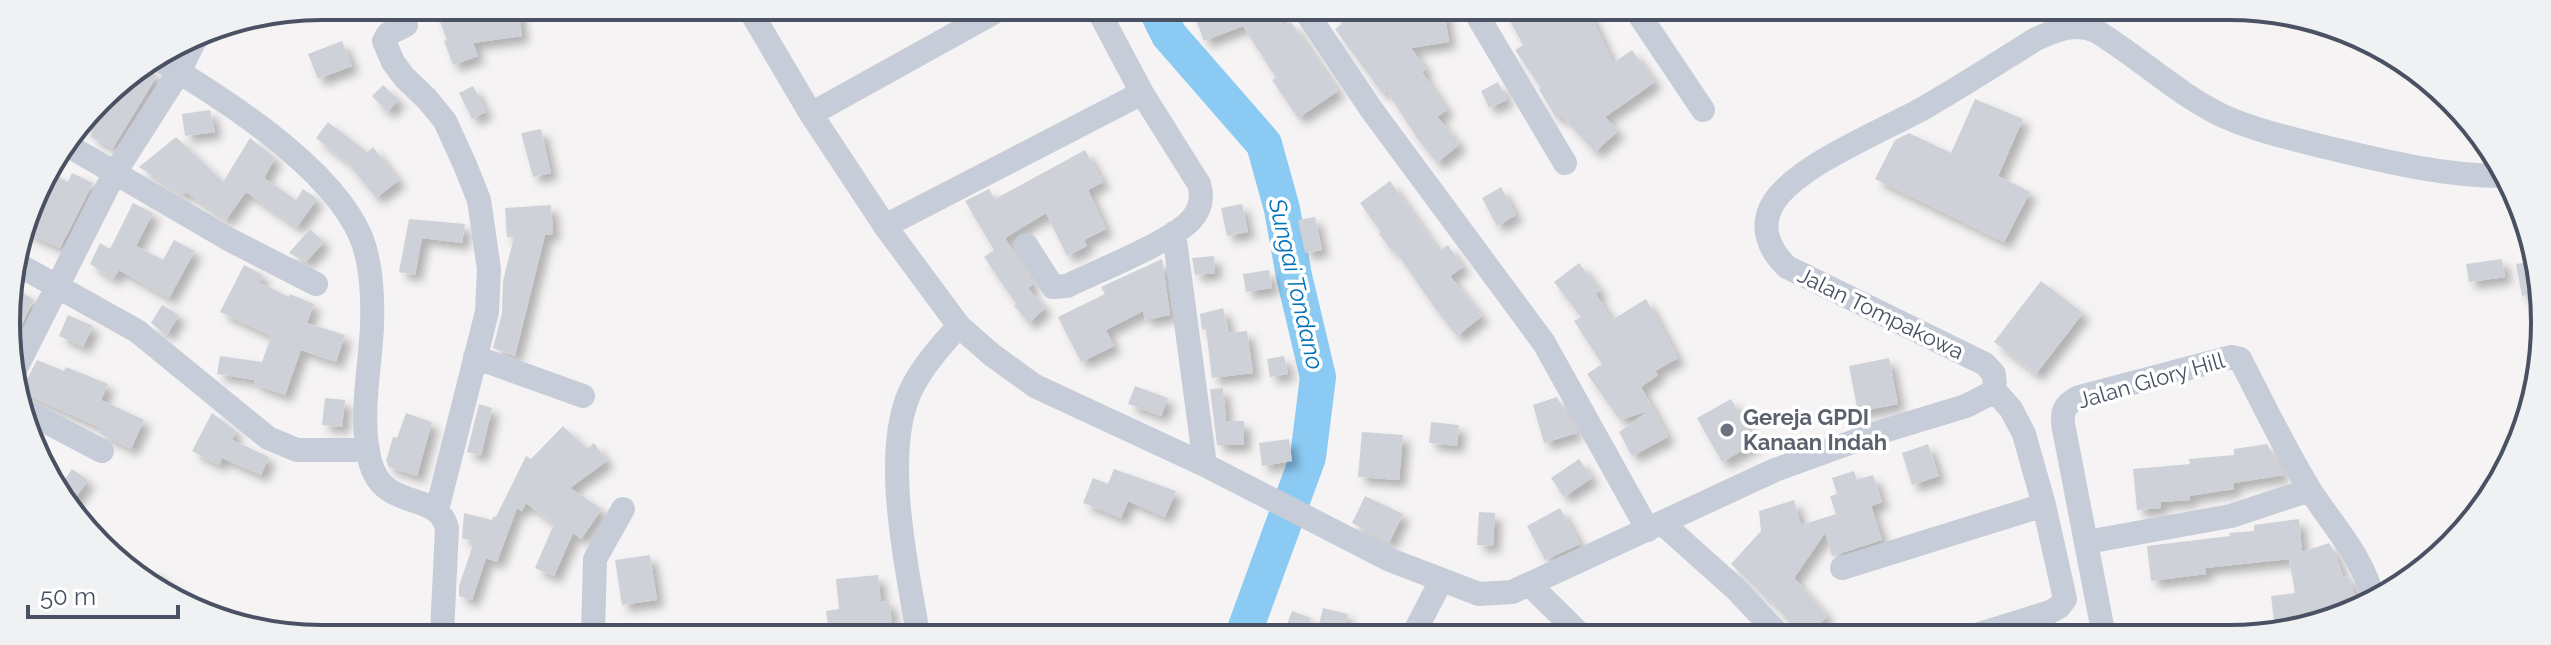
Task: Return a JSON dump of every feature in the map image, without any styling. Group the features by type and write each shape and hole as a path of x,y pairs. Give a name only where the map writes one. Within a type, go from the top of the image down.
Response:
{"street":[{"path":"405,20 406,25 385,37 386,46 404,77 445,121 479,200 489,269 487,312 437,510"},
{"path":"756,20 811,114 885,226 959,326 992,355 1035,386 1205,465 1390,560 1479,594 1512,592 1530,585 1775,470 1877,433 1975,403 1995,391"},
{"path":"811,114 980,20"},
{"path":"1026,245 1053,287 1067,286 1174,233 1191,220 1202,194 1183,157 1142,93 1115,20"},
{"path":"1311,20 1371,109 1544,343 1655,527 1737,590 1770,625"},
{"path":"1480,20 1565,163"},
{"path":"1643,20 1703,110"},
{"name":"Jalan Tompakowa","path":"2008,625 2050,612 2064,602 2044,505 2024,434 2011,409 1995,391 1994,374 1985,364 1787,267 1771,248 1765,225 1774,202 1804,172 1926,107 2036,39 2054,30 2081,26 2096,31 2180,90 2224,116 2243,123 2289,138 2411,168 2451,175 2493,176"},
{"path":"22,356 114,174 190,51"},
{"path":"166,64 282,142 338,199 361,237 370,273 372,327 367,367 368,450 380,484 391,493 437,510 447,528 442,625"},
{"path":"885,226 1142,93"},
{"path":"74,150 230,240 316,284"},
{"path":"1174,233 1205,465"},
{"path":"25,269 137,331 268,438 297,450 368,450"},
{"path":"916,625 901,532 897,475 900,424 912,387 936,351 959,326"},
{"path":"475,357 583,396"},
{"name":"Jalan Glory Hill","path":"2102,625 2062,418 2067,403 2079,397 2223,358 2240,359 2310,490 2365,569 2371,589"},
{"path":"35,416 102,451"},
{"path":"2087,542 2231,516 2310,490"},
{"path":"1842,568 2044,505"},
{"path":"593,625 595,559 623,509"},
{"path":"1418,625 1441,581"},
{"path":"1530,585 1571,625"}],"building":[{"path":"439,20 520,20 522,36 473,43 478,56 453,65 444,41 447,40"},
{"path":"1196,20 1282,20 1284,26 1291,22 1338,91 1298,118 1272,80 1276,78 1243,26 1204,41"},
{"path":"1340,20 1446,20 1449,42 1411,48 1426,69 1422,72 1447,110 1437,117 1460,144 1437,163 1386,90 1382,93 1335,29 1342,24"},
{"path":"1509,20 1593,20 1613,63 1632,50 1655,82 1605,117 1618,131 1595,152 1561,115 1556,118 1541,88 1515,50 1523,45"},
{"path":"342,41 352,66 318,79 308,54"},
{"path":"152,72 157,76 113,148 91,137 93,131 90,130 95,123 123,95"},
{"path":"1498,82 1507,100 1489,108 1481,91"},
{"path":"383,85 399,100 387,112 372,96"},
{"path":"473,86 486,112 472,119 459,93"},
{"path":"1975,99 2023,119 1998,176 2030,192 2004,242 1875,179 1895,140 1909,133 1951,153"},
{"path":"210,110 215,132 185,136 182,114"},
{"path":"328,122 367,152 373,147 399,180 376,198 347,162 316,138"},
{"path":"541,129 551,173 533,177 521,133"},
{"path":"176,137 223,182 250,138 275,158 264,178 296,200 303,189 317,199 297,227 246,192 226,220 186,192 183,195 139,167"},
{"path":"1085,150 1103,182 1088,190 1106,229 1084,240 1087,246 1067,256 1046,213 1005,238 1033,284 1028,288 1045,308 1029,323 1014,306 1016,304 984,257 994,250 965,201 989,189 995,199"},
{"path":"72,173 93,183 60,248 33,236 58,176 68,182"},
{"path":"1390,181 1439,251 1448,245 1463,267 1450,276 1482,316 1457,336 1394,249 1392,251 1379,234 1381,232 1360,203"},
{"path":"1501,187 1516,215 1497,226 1482,198"},
{"path":"133,203 153,213 136,246 163,260 174,240 195,251 169,298 119,270 113,279 90,264 100,243 110,249"},
{"path":"1242,204 1248,232 1227,236 1221,208"},
{"path":"551,205 553,234 545,235 515,356 493,348 502,313 503,281 514,237 507,237 505,208"},
{"path":"1315,217 1322,250 1305,253 1298,220"},
{"path":"409,219 465,224 462,243 422,238 415,275 399,272"},
{"path":"310,229 324,242 306,262 289,253"},
{"path":"1214,256 1215,273 1195,275 1192,258"},
{"path":"1162,259 1170,315 1145,320 1143,311 1106,330 1114,346 1081,362 1058,317 1105,294 1101,287"},
{"path":"2502,259 2505,277 2469,282 2466,264"},
{"path":"2525,262 2529,295 2522,296 2516,264"},
{"path":"1579,263 1600,290 1596,294 1612,320 1646,299 1678,358 1655,371 1658,375 1641,387 1668,437 1632,456 1619,432 1648,411 1620,420 1587,374 1602,364 1574,321 1581,317 1554,282"},
{"path":"244,265 263,275 259,282 289,297 290,294 314,304 307,323 345,335 336,362 301,350 285,395 254,384 255,380 217,374 220,356 262,362 271,336 220,312"},
{"path":"1269,270 1272,288 1246,292 1243,274"},
{"path":"2041,281 2083,313 2036,374 1994,342"},
{"path":"22,293 34,300 20,327"},
{"path":"162,305 179,315 167,335 151,323"},
{"path":"1223,308 1229,333 1247,331 1253,373 1212,378 1206,329 1202,330 1200,314"},
{"path":"68,315 93,326 83,347 59,336"},
{"path":"1284,356 1288,374 1270,377 1267,359"},
{"path":"1889,358 1898,404 1858,412 1849,366"},
{"path":"37,360 64,371 66,367 108,384 101,400 144,420 131,449 99,433 101,428 29,396 27,379"},
{"path":"1135,386 1168,398 1161,416 1128,404"},
{"path":"1223,388 1226,421 1244,421 1244,445 1217,445 1210,389"},
{"path":"1557,397 1577,433 1544,443 1533,405"},
{"path":"325,398 345,400 342,427 322,425"},
{"name":"Gereja GPDI Kanaan Indah","path":"1731,399 1756,443 1722,462 1697,418"},
{"path":"479,404 492,408 481,455 467,452"},
{"path":"212,413 236,431 232,440 269,457 261,475 222,458 219,465 192,451"},
{"path":"406,413 432,422 417,476 389,467 386,461 393,437 397,438"},
{"path":"1431,422 1459,425 1457,446 1429,443"},
{"path":"563,426 587,449 594,443 607,461 570,488 602,509 581,539 573,533 554,576 535,568 554,524 526,503 522,511 517,508 497,562 486,558 472,600 459,596 459,586 474,542 462,538 464,513 492,520 496,517 526,456 531,459"},
{"path":"1362,432 1403,435 1399,480 1358,477"},
{"path":"1289,439 1292,461 1262,466 1259,443"},
{"path":"1928,444 1939,476 1912,485 1902,453"},
{"path":"2267,444 2284,475 2234,483 2234,489 2189,496 2190,500 2160,502 2161,508 2137,510 2133,469 2190,464 2189,459 2234,455 2234,449"},
{"path":"1579,459 1592,478 1564,497 1551,478"},
{"path":"72,469 88,480 76,498 64,480"},
{"path":"1114,469 1176,491 1165,517 1128,501 1121,518 1083,503 1093,478 1108,484"},
{"path":"1854,471 1857,480 1873,475 1882,502 1871,506 1882,540 1832,556 1825,533 1794,578 1828,616 1818,625 1792,625 1731,564 1761,531 1759,511 1794,500 1801,525 1836,514 1830,496 1837,494 1832,478"},
{"path":"1365,496 1403,514 1389,543 1352,523"},
{"path":"1560,508 1580,544 1545,560 1527,526"},
{"path":"1479,512 1495,513 1493,546 1477,545"},
{"path":"2299,519 2302,552 2329,543 2343,576 2349,577 2355,597 2307,615 2274,621 2271,596 2295,593 2289,559 2205,568 2206,574 2151,581 2147,546 2230,536 2229,533 2254,531 2254,525"},
{"path":"650,555 657,600 622,605 615,560"},
{"path":"878,575 881,602 889,601 892,622 828,625 826,611 839,609 836,579"},
{"path":"1323,608 1348,614 1345,625 1319,625"},
{"path":"1292,611 1311,618 1308,625 1287,625"}],"waterway":[{"name":"Sungai Tondano","path":"1162,20 1169,35 1264,144 1282,209 1318,377 1308,457 1247,625"}],"place":[{"name":"Gereja GPDI Kanaan Indah","path":"1727,430"}]}
